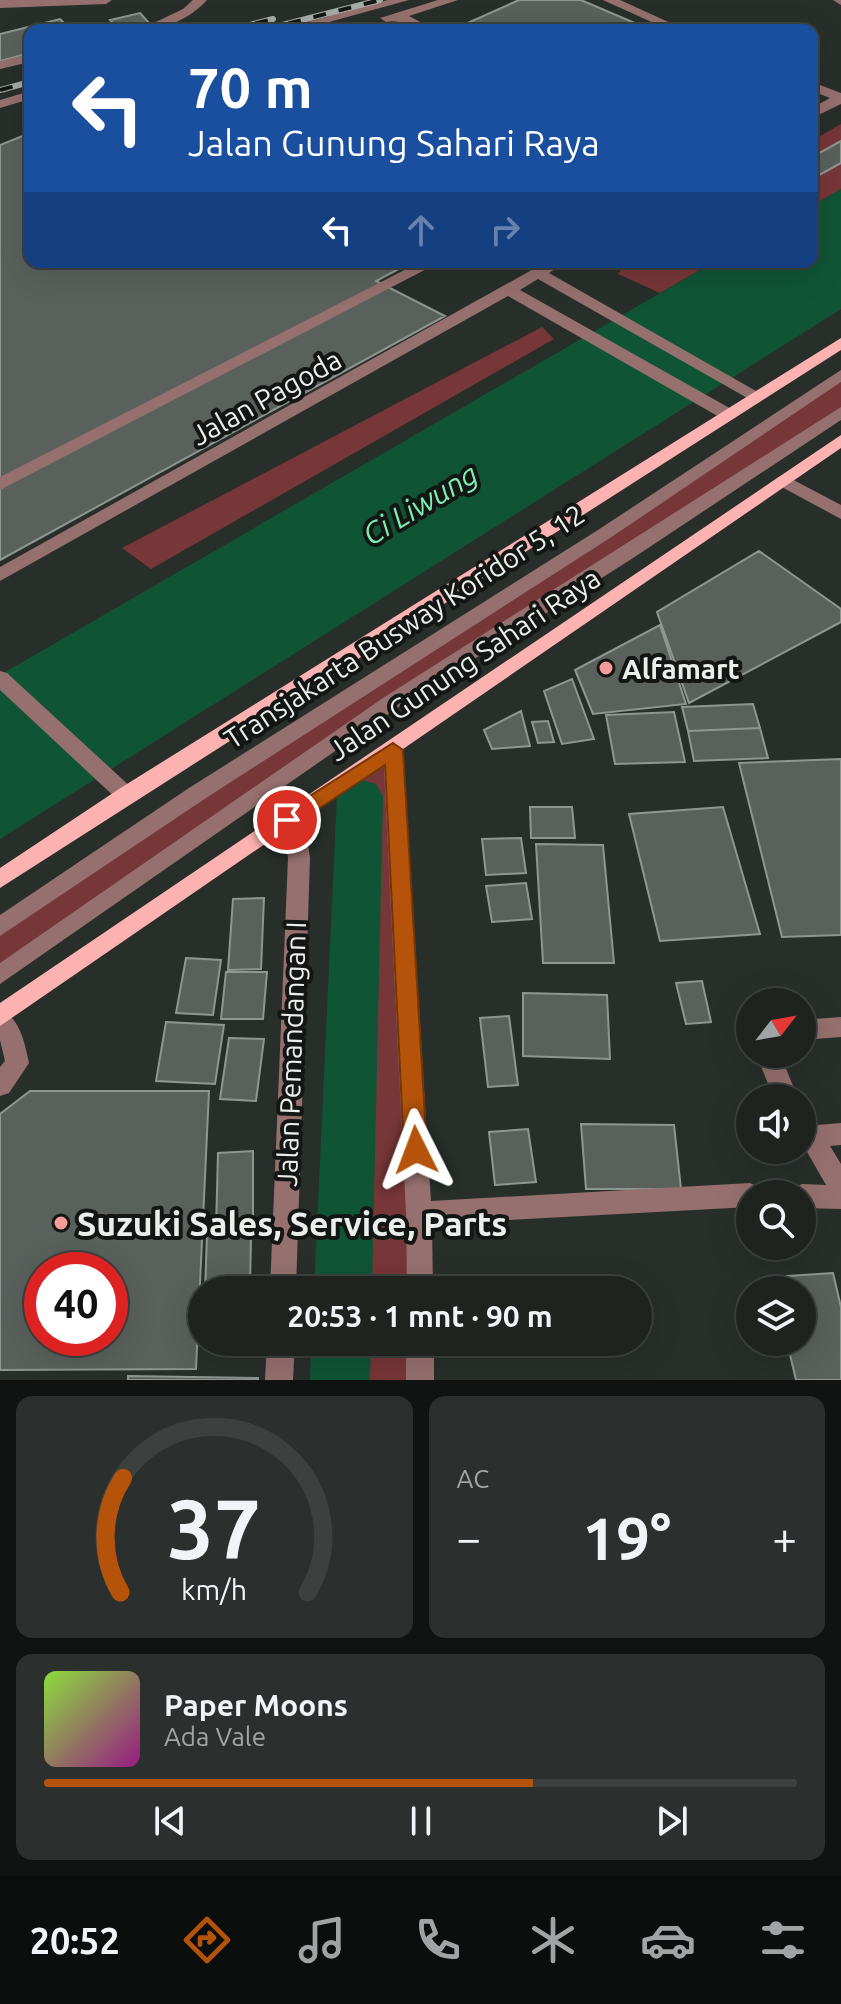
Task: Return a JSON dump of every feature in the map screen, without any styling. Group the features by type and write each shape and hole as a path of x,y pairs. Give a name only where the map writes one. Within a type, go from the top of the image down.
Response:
{"main road":[{"path":"0,879 126,795 841,343"},
{"name":"Jalan Gunung Sahari Raya","path":"0,1018 841,440"}],"street":[{"path":"0,4 106,0"},
{"path":"159,24 187,12 201,0"},
{"path":"309,24 403,0"},
{"path":"360,24 452,0"},
{"path":"609,0 666,24"},
{"path":"397,15 416,24"},
{"path":"0,65 24,59"},
{"path":"818,88 841,98"},
{"path":"0,104 24,97"},
{"path":"818,111 841,98"},
{"path":"0,117 24,111"},
{"path":"0,484 420,268"},
{"name":"Jalan Pagoda","path":"0,575 548,268"},
{"path":"540,274 755,395"},
{"path":"509,290 727,414"},
{"name":"Transjakarta Busway Koridor 5, 12","path":"0,927 196,794 607,532 841,375"},
{"name":"Transjakarta Busway Koridor 5, 12","path":"0,975 390,703 623,556 841,412"},
{"path":"784,481 841,513"},
{"path":"0,678 126,795"},
{"path":"393,750 420,1276"},
{"name":"Jalan Pemandangan I","path":"284,1276 299,858 296,838 287,820"},
{"path":"0,1018 12,1039 17,1063 0,1086"},
{"path":"816,1029 841,1027"},
{"path":"816,1131 841,1134"},
{"path":"816,1146 840,1187 816,1193"},
{"path":"419,1213 736,1196"},
{"path":"279,1380 280,1356"},
{"path":"420,1356 420,1380"}],"shaded area":[{"path":"841,124 841,189 818,202 818,137"},
{"path":"622,268 704,268 660,293 618,274"},
{"path":"542,327 554,339 151,569 122,548"},
{"path":"841,375 841,412 440,671 0,975 0,926"},
{"path":"393,750 420,1276 342,1276 360,770"},
{"path":"340,1356 421,1356 422,1380 339,1380"}],"water":[{"name":"Ci Liwung","path":"841,189 841,309 0,839 0,675 704,268 818,268 818,202"}],"building":[{"path":"519,0 581,0 637,24 465,24"},
{"path":"140,13 150,24 114,24 110,20"},
{"path":"60,19 65,24 40,24"},
{"path":"24,28 24,55 0,61 0,34"},
{"path":"24,135 24,268 401,268 376,281 445,316 0,560 0,145"},
{"path":"841,141 841,163 818,176 818,154"},
{"path":"759,551 841,609 841,622 689,703 657,612"},
{"path":"660,625 686,704 593,714 575,670"},
{"path":"572,679 594,739 562,744 544,691"},
{"path":"753,704 760,728 688,731 682,707"},
{"path":"521,711 530,746 492,749 484,730"},
{"path":"674,712 685,762 615,764 606,715"},
{"path":"548,721 554,742 538,743 532,722"},
{"path":"760,728 768,758 694,761 688,731"},
{"path":"841,759 841,935 782,937 739,763"},
{"path":"530,807 572,807 575,838 531,838"},
{"path":"723,807 760,934 660,941 629,814"},
{"path":"521,838 526,873 486,875 482,839"},
{"path":"536,844 603,845 614,963 543,963"},
{"path":"526,883 532,919 492,922 486,886"},
{"path":"264,898 261,969 228,970 233,899"},
{"path":"186,958 221,960 213,1015 176,1013"},
{"path":"226,972 267,972 263,1019 221,1019"},
{"path":"702,981 711,1022 686,1024 676,983"},
{"path":"523,993 607,995 610,1059 523,1056"},
{"path":"509,1016 518,1085 488,1087 480,1018"},
{"path":"166,1022 224,1025 215,1084 156,1081"},
{"path":"229,1038 264,1039 256,1101 220,1099"},
{"path":"30,1091 209,1091 200,1276 188,1276 188,1356 197,1356 196,1369 0,1370 0,1114"},
{"path":"581,1124 674,1125 681,1189 586,1189"},
{"path":"528,1129 536,1182 495,1185 489,1132"},
{"path":"253,1151 253,1227 216,1229 218,1153"},
{"path":"251,1234 250,1276 206,1276 207,1235"},
{"path":"833,1273 841,1307 841,1380 796,1380 790,1356 816,1356 816,1276 788,1276"},
{"path":"128,1376 258,1378 258,1380 128,1380"}],"waterway":[{"path":"343,1276 360,796"},
{"path":"340,1380 341,1356"}],"railway":[{"path":"286,24 380,0"},
{"path":"253,24 273,19"},
{"path":"0,90 24,84"}],"place":[{"name":"Alfamart","path":"606,668"},
{"name":"Suzuki Sales, Service, Parts","path":"61,1223"}],"route":[{"path":"287,820 393,750 416,1150"}]}
